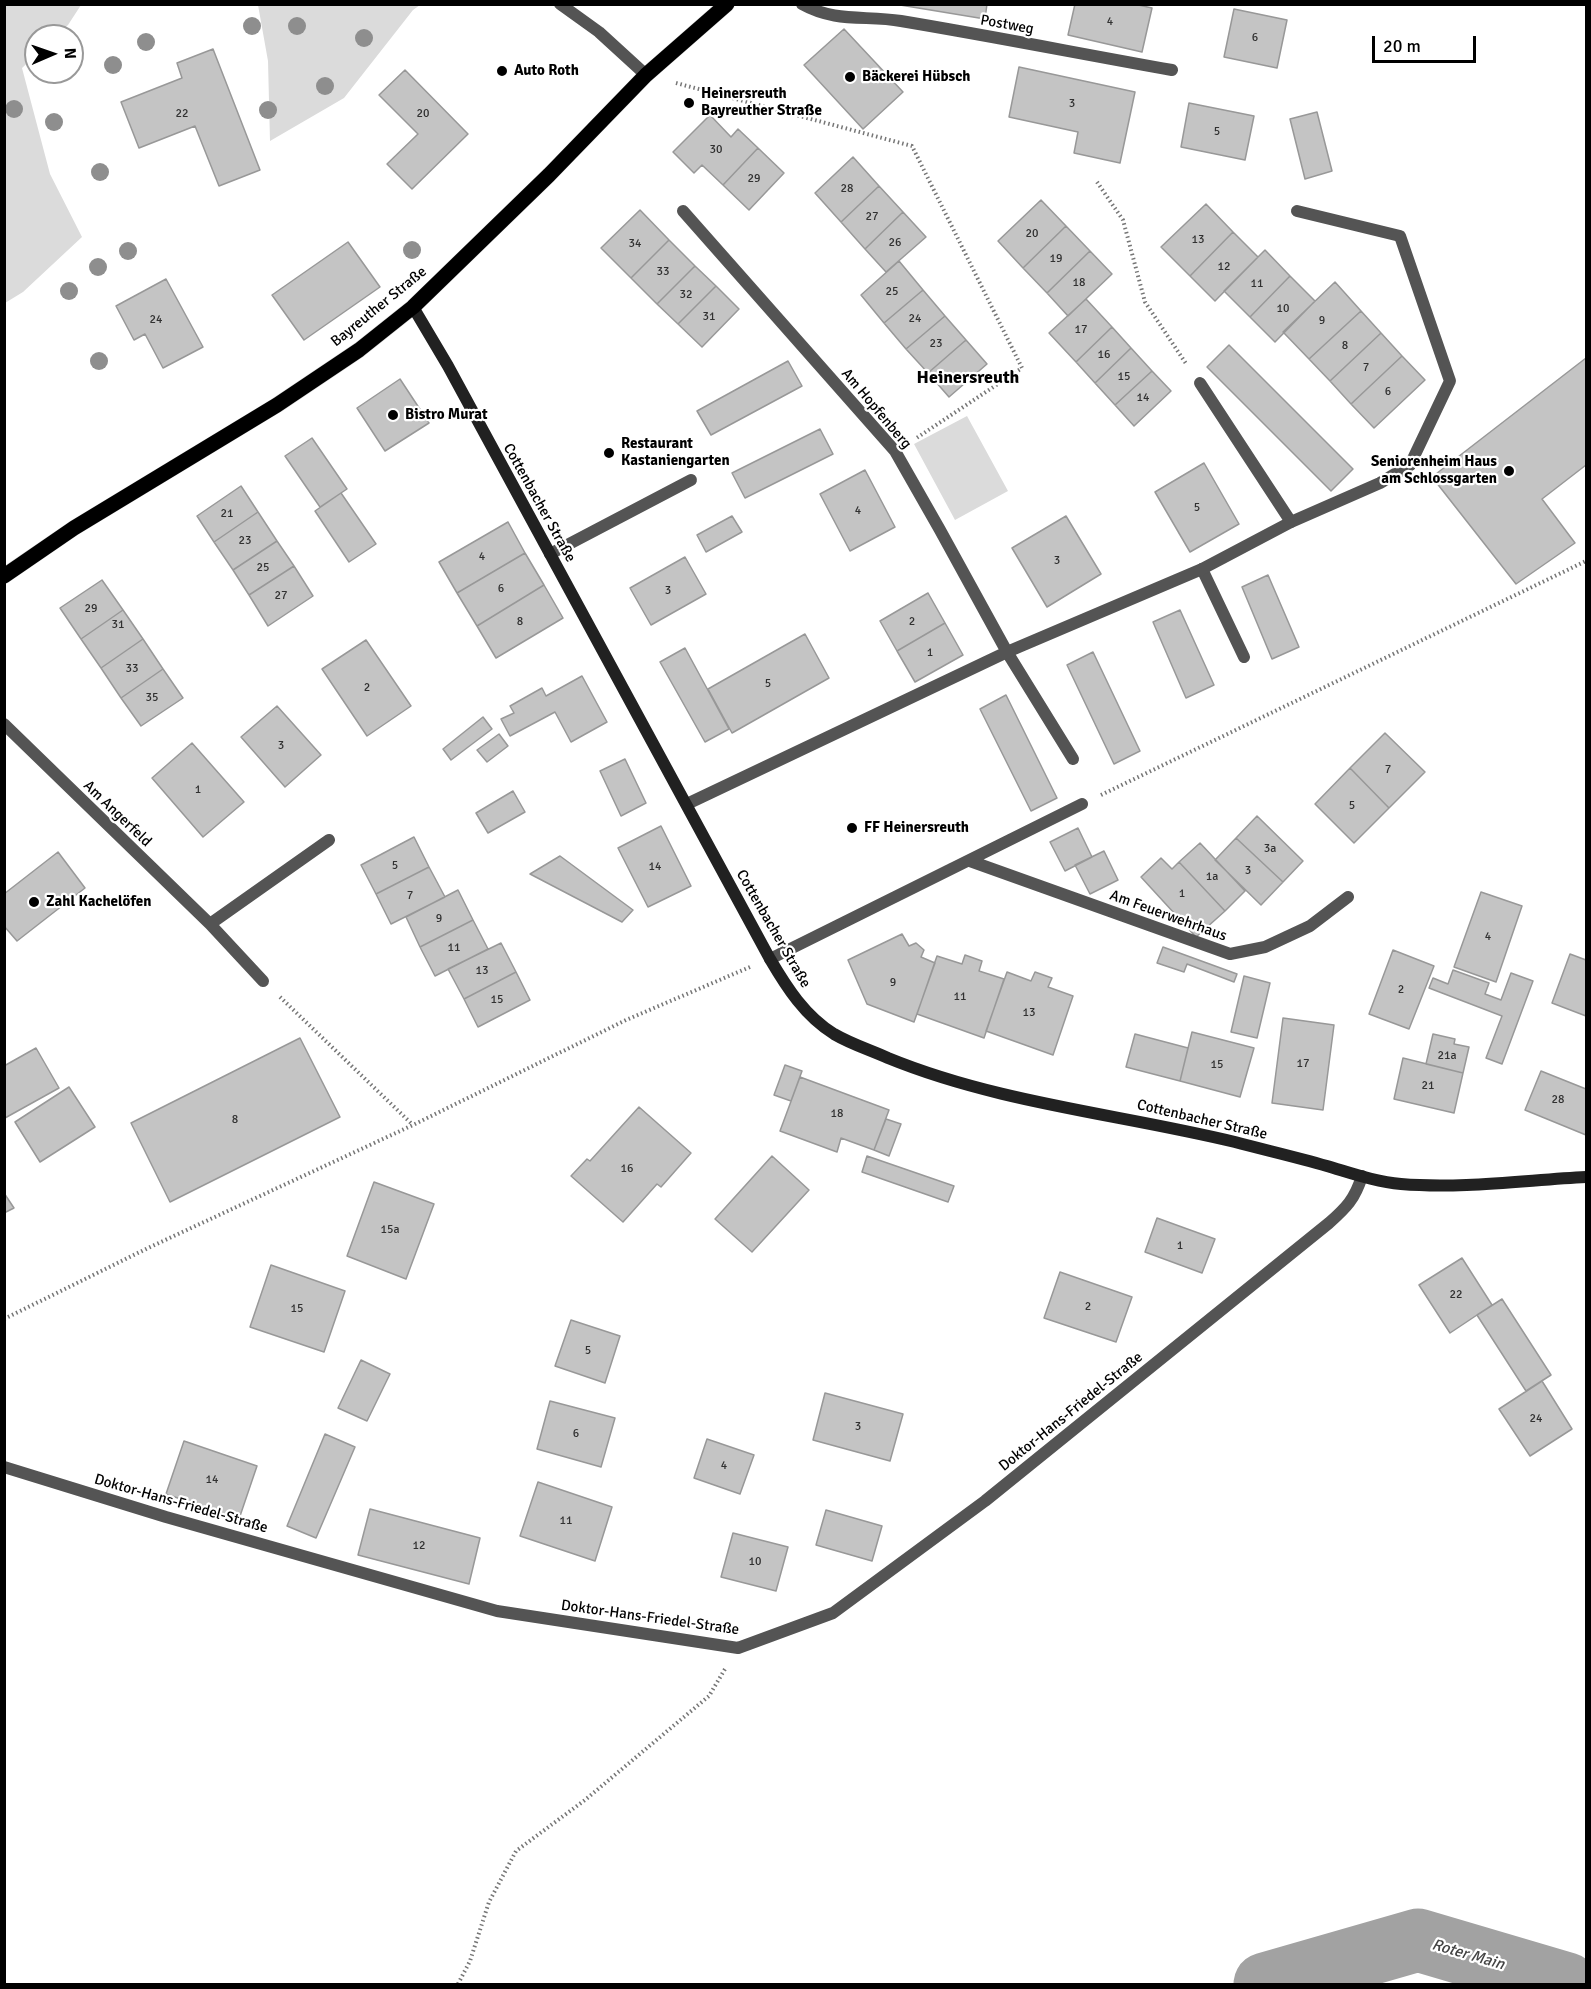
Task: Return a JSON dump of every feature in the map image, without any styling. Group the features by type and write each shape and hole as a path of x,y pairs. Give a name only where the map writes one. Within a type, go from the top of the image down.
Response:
{"main road":[{"name":"Bayreuther Straße","path":"4,576 74,528 277,405 359,350 413,307 549,176 646,75 727,4"}],"street":[{"path":"560,4 599,32 646,75"},
{"name":"Postweg","path":"802,4 821,14 898,21 1172,70"},
{"path":"687,804 1007,652 1202,569 1291,522 1380,483 1410,465 1450,381 1400,236 1297,211"},
{"name":"Am Hopfenberg","path":"683,212 895,452 1007,652 1073,759"},
{"name":"Cottenbacher Straße","path":"413,307 448,366 770,959 792,996 819,1023 834,1034 855,1044 915,1069 952,1081 1234,1142 1383,1182 1418,1185 1587,1177"},
{"path":"1200,383 1291,522"},
{"path":"550,554 691,480"},
{"path":"1202,569 1244,657"},
{"name":"Am Angerfeld","path":"4,724 210,924 263,981"},
{"path":"770,959 1082,804"},
{"path":"210,924 329,840"},
{"name":"Am Feuerwehrhaus","path":"970,861 1230,954 1265,947 1310,926 1348,897"},
{"name":"Doktor-Hans-Friedel-Straße","path":"4,1467 166,1517 497,1611 738,1648 832,1613 964,1517 1329,1223 1348,1206 1357,1192 1362,1176"}],"path":[{"path":"646,75 912,146 1022,368 895,452"},
{"path":"1097,182 1123,220 1145,302 1200,383"},
{"path":"1082,804 1587,561"},
{"path":"4,1319 148,1248 413,1125 626,1020 744,969"},
{"path":"263,981 413,1125"},
{"path":"458,1984 470,1961 489,1902 516,1851 585,1800 709,1696 738,1648"}],"shaded area":[{"path":"5,4 81,5 69,24 24,24 24,66 22,68 24,84 26,84 50,174 82,237 23,292 5,303"},
{"path":"258,4 420,5 413,10 344,98 270,141 268,61"},
{"path":"967,416 1008,491 955,520 914,444"}],"building":[{"path":"894,4 987,4 985,19"},
{"path":"1075,4 1134,4 1152,8 1142,52 1068,35"},
{"path":"1234,9 1287,20 1277,68 1224,57"},
{"path":"844,29 903,92 863,129 804,65"},
{"path":"213,49 260,170 219,186 195,126 139,148 121,102 182,78 177,63"},
{"path":"1019,67 1135,92 1120,163 1074,153 1078,132 1009,117"},
{"path":"405,70 468,134 412,189 387,164 418,134 379,95"},
{"path":"1189,103 1254,116 1245,160 1181,147"},
{"path":"1317,112 1332,171 1305,179 1290,119"},
{"path":"710,115 731,137 738,129 758,148 723,185 702,165 694,173 673,152"},
{"path":"758,148 784,173 749,210 723,185"},
{"path":"853,157 879,186 841,222 815,193"},
{"path":"879,186 903,212 865,249 841,222"},
{"path":"1041,200 1066,226 1023,268 998,241"},
{"path":"1206,204 1233,232 1190,276 1161,247"},
{"path":"640,210 669,240 631,278 601,248"},
{"path":"903,212 926,237 886,272 865,249"},
{"path":"1066,226 1090,251 1047,293 1023,268"},
{"path":"1233,232 1258,257 1215,301 1190,276"},
{"path":"669,240 695,266 657,304 631,278"},
{"path":"348,242 380,287 304,340 272,295"},
{"path":"1265,250 1290,276 1250,317 1224,291"},
{"path":"1090,251 1112,274 1068,316 1047,293"},
{"path":"899,261 923,290 884,323 861,295"},
{"path":"695,266 716,286 678,324 657,304"},
{"path":"1290,276 1315,301 1275,342 1250,317"},
{"path":"166,279 203,347 163,368 145,334 134,340 116,306"},
{"path":"1335,282 1361,311 1309,359 1283,332"},
{"path":"716,286 739,309 702,347 678,324"},
{"path":"923,290 945,316 906,349 884,323"},
{"path":"1086,299 1112,327 1076,362 1049,333"},
{"path":"1361,311 1381,333 1330,381 1309,359"},
{"path":"945,316 966,340 928,373 906,349"},
{"path":"1112,327 1131,348 1095,383 1076,362"},
{"path":"1381,333 1402,356 1351,404 1330,381"},
{"path":"966,340 987,364 949,397 928,373"},
{"path":"1229,345 1353,469 1331,491 1207,367"},
{"path":"1131,348 1152,371 1115,405 1095,383"},
{"path":"1402,356 1425,380 1374,428 1351,404"},
{"name":"Seniorenheim Haus am Schlossgarten","path":"1586,358 1586,465 1542,499 1575,543 1516,584 1432,477"},
{"path":"788,361 802,386 711,435 697,411"},
{"path":"1152,371 1171,391 1134,426 1115,405"},
{"name":"Bistro Murat","path":"400,379 429,423 385,451 357,408"},
{"path":"820,429 833,454 745,498 732,473"},
{"path":"312,438 347,489 320,507 285,456"},
{"path":"1204,463 1239,524 1190,552 1155,492"},
{"path":"865,470 895,527 850,551 820,494"},
{"path":"241,486 258,512 214,542 197,516"},
{"path":"341,493 376,544 349,562 315,511"},
{"path":"258,512 277,541 233,570 214,542"},
{"path":"732,516 742,532 706,552 697,535"},
{"path":"1066,516 1101,574 1047,607 1012,548"},
{"path":"508,522 525,553 457,593 439,562"},
{"path":"277,541 294,566 249,595 233,570"},
{"path":"525,553 544,585 477,626 457,593"},
{"path":"685,557 706,594 651,625 630,588"},
{"path":"294,566 313,596 268,626 249,595"},
{"path":"1268,575 1299,647 1272,659 1242,587"},
{"path":"102,580 123,610 81,639 60,608"},
{"path":"544,585 563,618 496,658 477,626"},
{"path":"928,593 945,623 897,651 880,621"},
{"path":"123,610 143,639 101,668 81,639"},
{"path":"1180,610 1214,685 1186,698 1153,622"},
{"path":"945,623 963,655 915,682 897,651"},
{"path":"805,634 829,678 732,733 708,689"},
{"path":"143,639 163,669 121,698 101,668"},
{"path":"366,640 411,706 367,736 322,669"},
{"path":"685,648 729,729 705,742 660,662"},
{"path":"1093,652 1140,751 1114,764 1067,665"},
{"path":"163,669 183,698 141,726 121,698"},
{"path":"582,676 607,722 571,742 555,712 510,736 501,719 514,713 510,706 542,688 546,696"},
{"path":"1006,695 1057,798 1031,811 980,709"},
{"path":"277,706 321,755 285,787 241,737"},
{"path":"483,717 492,729 451,760 443,749"},
{"path":"1385,733 1425,772 1389,808 1350,768"},
{"path":"499,734 508,746 487,762 477,750"},
{"path":"192,743 244,802 203,837 152,778"},
{"path":"625,759 646,803 621,816 600,771"},
{"path":"1350,768 1389,808 1354,843 1315,804"},
{"path":"513,791 525,812 488,833 476,813"},
{"path":"1257,816 1303,861 1283,882 1236,838"},
{"path":"661,826 691,886 648,907 618,848"},
{"path":"1078,828 1092,857 1065,871 1050,842"},
{"path":"414,837 429,867 376,894 361,865"},
{"path":"1236,838 1283,882 1261,905 1215,860"},
{"path":"1200,843 1245,891 1225,911 1179,862"},
{"path":"1104,851 1118,880 1090,894 1075,865"},
{"path":"58,852 85,888 17,941 4,926 4,894"},
{"path":"560,856 633,910 622,922 530,874"},
{"path":"1161,858 1172,869 1179,862 1225,911 1196,937 1141,877"},
{"path":"429,867 445,897 391,924 376,894"},
{"path":"458,890 473,920 420,947 406,917"},
{"path":"1481,892 1522,906 1496,982 1454,967"},
{"path":"473,920 488,949 435,976 420,947"},
{"path":"902,934 909,946 916,943 924,950 921,957 935,963 914,1022 867,1004 848,960"},
{"path":"501,943 516,972 464,999 448,969"},
{"path":"1163,947 1237,974 1234,982 1187,964 1184,972 1157,963"},
{"path":"1393,950 1434,966 1409,1029 1369,1014"},
{"path":"1570,954 1586,960 1586,1016 1552,1003"},
{"path":"965,955 982,961 979,971 1004,979 984,1038 917,1014 937,956 962,964"},
{"path":"1453,970 1489,983 1485,994 1501,1000 1511,973 1533,981 1502,1064 1486,1058 1502,1016 1429,988 1433,978 1448,984"},
{"path":"516,972 530,1000 478,1027 464,999"},
{"path":"1007,972 1031,981 1035,972 1052,978 1048,987 1073,996 1053,1055 986,1031"},
{"path":"1244,976 1270,983 1257,1038 1231,1032"},
{"path":"1283,1018 1334,1025 1323,1110 1272,1103"},
{"path":"1192,1032 1254,1048 1240,1097 1180,1081"},
{"path":"1135,1034 1188,1048 1180,1081 1126,1067"},
{"path":"1433,1034 1455,1039 1454,1044 1469,1047 1463,1073 1426,1064"},
{"path":"300,1038 340,1117 170,1202 131,1123"},
{"path":"36,1048 59,1088 5,1118 4,1066"},
{"path":"1403,1058 1463,1073 1454,1113 1394,1099"},
{"path":"785,1065 802,1071 791,1101 774,1095"},
{"path":"1541,1071 1586,1089 1586,1135 1525,1110"},
{"path":"800,1077 889,1110 874,1150 841,1138 837,1152 780,1131"},
{"path":"69,1087 95,1127 40,1162 15,1122"},
{"path":"639,1107 691,1153 661,1187 657,1184 623,1222 571,1176 587,1159 590,1161"},
{"path":"886,1119 901,1124 889,1156 874,1150"},
{"path":"772,1156 809,1190 752,1252 715,1219"},
{"path":"867,1156 954,1186 948,1202 862,1172"},
{"path":"374,1182 434,1204 406,1279 347,1256"},
{"path":"4,1193 14,1208 4,1213"},
{"path":"1157,1218 1215,1239 1202,1273 1145,1252"},
{"path":"1462,1258 1492,1305 1450,1333 1419,1285"},
{"path":"271,1265 345,1291 324,1352 250,1327"},
{"path":"1060,1272 1132,1297 1116,1342 1044,1318"},
{"path":"1502,1299 1551,1375 1526,1391 1477,1315"},
{"path":"571,1320 620,1336 605,1383 555,1366"},
{"path":"361,1360 390,1374 367,1421 338,1408"},
{"path":"1542,1381 1572,1429 1530,1456 1499,1409"},
{"path":"825,1393 903,1414 890,1461 813,1440"},
{"path":"550,1401 615,1418 601,1467 537,1449"},
{"path":"325,1434 355,1447 316,1538 287,1526"},
{"path":"707,1439 754,1455 740,1494 694,1478"},
{"path":"184,1441 257,1466 239,1519 166,1494"},
{"path":"538,1482 612,1507 595,1561 520,1536"},
{"path":"370,1509 480,1538 469,1584 358,1555"},
{"path":"826,1510 882,1526 872,1561 816,1545"},
{"path":"733,1533 788,1547 776,1591 721,1577"}],"waterway":[{"name":"Roter Main","path":"1265,1984 1418,1940 1567,1984"}],"place":[{"name":"Auto Roth","path":"502,71"},
{"name":"Bäckerei Hübsch","path":"850,77"},
{"name":"Heinersreuth Bayreuther Straße","path":"689,103"},
{"name":"Bistro Murat","path":"393,415"},
{"name":"Restaurant Kastaniengarten","path":"609,453"},
{"name":"Seniorenheim Haus am Schlossgarten","path":"1509,471"},
{"name":"FF Heinersreuth","path":"852,828"},
{"name":"Zahl Kachelöfen","path":"34,902"}],"district":[{"name":"Heinersreuth","path":"968,378"}]}
